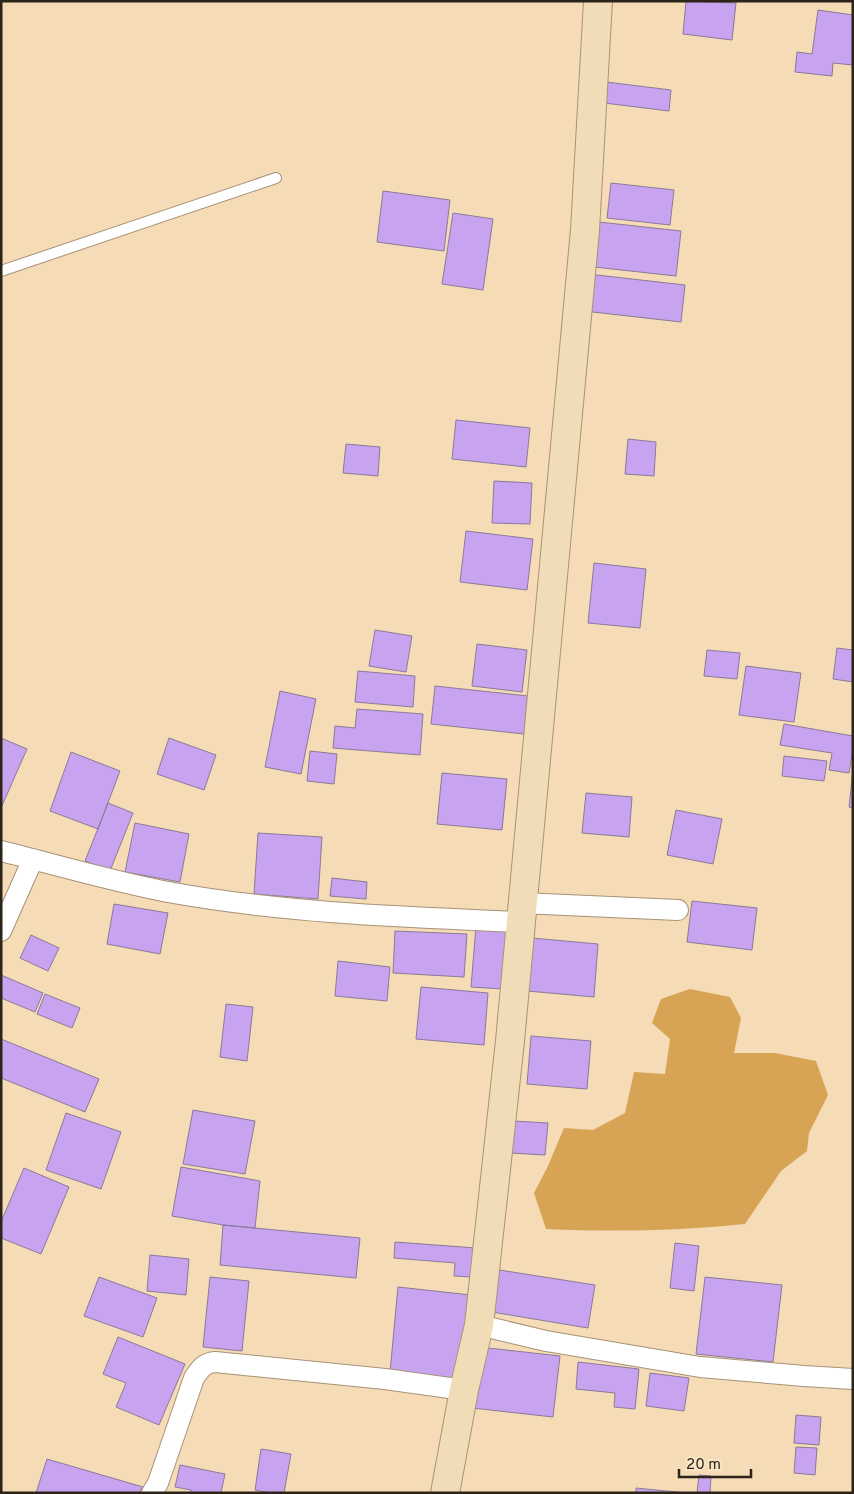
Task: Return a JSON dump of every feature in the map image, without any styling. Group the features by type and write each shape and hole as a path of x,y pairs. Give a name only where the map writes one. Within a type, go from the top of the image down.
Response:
{"street":[{"path":"445,1493 464,1390 479,1325 510,1041 585,230 598,1"},
{"path":"1,852 99,877 169,892 292,909 411,917 521,912 678,910"},
{"path":"1,930 32,859"},
{"path":"479,1325 546,1342 700,1367 853,1379"},
{"path":"152,1493 158,1484 194,1378 207,1363 215,1362 385,1379 464,1390"}],"lane":[{"path":"1,271 276,178"}],"shaded area":[{"path":"1,1 853,1 853,1493 1,1493"},
{"path":"690,989 730,997 741,1018 734,1053 775,1053 816,1061 828,1095 809,1133 807,1151 781,1171 745,1224 646,1230 546,1229 534,1193 564,1128 593,1130 625,1113 634,1072 665,1074 670,1039 652,1023 661,999"}],"building":[{"path":"686,1 736,3 732,40 683,34"},
{"path":"818,10 853,15 853,65 833,63 832,76 795,72 797,52 812,54"},
{"path":"598,81 671,90 669,111 596,102"},
{"path":"611,183 674,190 670,225 607,218"},
{"path":"383,191 450,200 444,251 377,242"},
{"path":"453,213 493,219 483,290 442,284"},
{"path":"599,222 681,231 676,276 594,267"},
{"path":"588,274 685,285 681,322 584,311"},
{"path":"456,420 530,428 526,467 452,459"},
{"path":"628,439 656,442 654,476 625,474"},
{"path":"346,444 380,447 378,476 343,473"},
{"path":"494,481 532,483 530,524 492,523"},
{"path":"466,531 533,539 527,590 460,582"},
{"path":"594,563 646,569 640,628 588,623"},
{"path":"375,630 412,636 406,672 369,666"},
{"path":"477,644 527,650 522,692 472,686"},
{"path":"837,648 853,650 853,682 833,679"},
{"path":"707,650 740,653 737,679 704,676"},
{"path":"746,666 801,673 794,722 739,715"},
{"path":"358,671 415,676 413,707 355,702"},
{"path":"435,686 528,696 524,734 431,724"},
{"path":"280,691 316,699 301,774 265,767"},
{"path":"357,709 423,714 420,755 333,748 335,726 355,728"},
{"path":"784,724 853,736 849,773 829,770 832,753 780,745"},
{"path":"1,738 27,749 1,808"},
{"path":"169,738 216,755 204,790 157,774"},
{"path":"310,751 337,754 334,784 307,781"},
{"path":"71,752 120,771 98,829 50,811"},
{"path":"784,756 827,761 824,781 782,776"},
{"path":"853,770 853,808 849,807"},
{"path":"442,773 507,779 502,830 437,824"},
{"path":"586,793 632,797 629,837 582,833"},
{"path":"108,803 133,813 110,871 85,861"},
{"path":"676,810 722,819 713,864 667,855"},
{"path":"135,823 189,834 180,882 125,872"},
{"path":"258,833 322,837 318,899 254,894"},
{"path":"332,878 367,882 366,899 330,896"},
{"path":"692,901 757,908 752,950 687,942"},
{"path":"114,904 168,913 160,954 107,944"},
{"path":"476,926 508,929 503,989 471,987"},
{"path":"395,931 467,934 464,977 393,973"},
{"path":"31,935 59,948 48,971 20,958"},
{"path":"532,938 598,944 594,997 527,991"},
{"path":"338,961 390,967 387,1001 335,996"},
{"path":"1,975 43,993 35,1012 1,998"},
{"path":"421,987 488,993 484,1045 416,1039"},
{"path":"45,994 80,1008 72,1028 37,1014"},
{"path":"226,1004 253,1007 247,1061 220,1057"},
{"path":"531,1036 591,1041 587,1089 527,1084"},
{"path":"1,1039 99,1079 85,1112 1,1078"},
{"path":"193,1110 255,1121 245,1174 183,1164"},
{"path":"66,1113 121,1132 101,1189 46,1170"},
{"path":"513,1121 548,1123 545,1155 511,1153"},
{"path":"181,1167 260,1181 255,1228 223,1225 172,1216"},
{"path":"24,1168 69,1187 41,1254 1,1238 1,1222"},
{"path":"223,1225 360,1238 356,1278 220,1265"},
{"path":"395,1242 476,1248 473,1277 454,1276 455,1263 394,1258"},
{"path":"675,1243 699,1246 694,1291 670,1288"},
{"path":"150,1255 189,1259 186,1295 147,1291"},
{"path":"493,1269 595,1285 588,1328 486,1311"},
{"path":"99,1277 157,1298 143,1337 84,1316"},
{"path":"210,1277 249,1281 242,1351 203,1347"},
{"path":"705,1277 782,1285 773,1362 696,1354"},
{"path":"398,1287 471,1295 462,1379 390,1372"},
{"path":"118,1337 185,1364 159,1425 116,1407 126,1383 103,1374"},
{"path":"479,1347 560,1356 553,1417 472,1408"},
{"path":"578,1362 639,1369 635,1409 614,1407 615,1393 576,1389"},
{"path":"650,1373 689,1378 684,1411 646,1406"},
{"path":"796,1415 821,1417 819,1445 794,1443"},
{"path":"796,1447 817,1448 815,1475 794,1473"},
{"path":"261,1449 291,1454 284,1493 255,1490"},
{"path":"47,1459 143,1487 139,1493 36,1493"},
{"path":"180,1465 225,1474 221,1493 190,1493 191,1490 175,1487"},
{"path":"699,1475 711,1476 710,1493 697,1493"},
{"path":"636,1488 687,1493 636,1493"}]}
